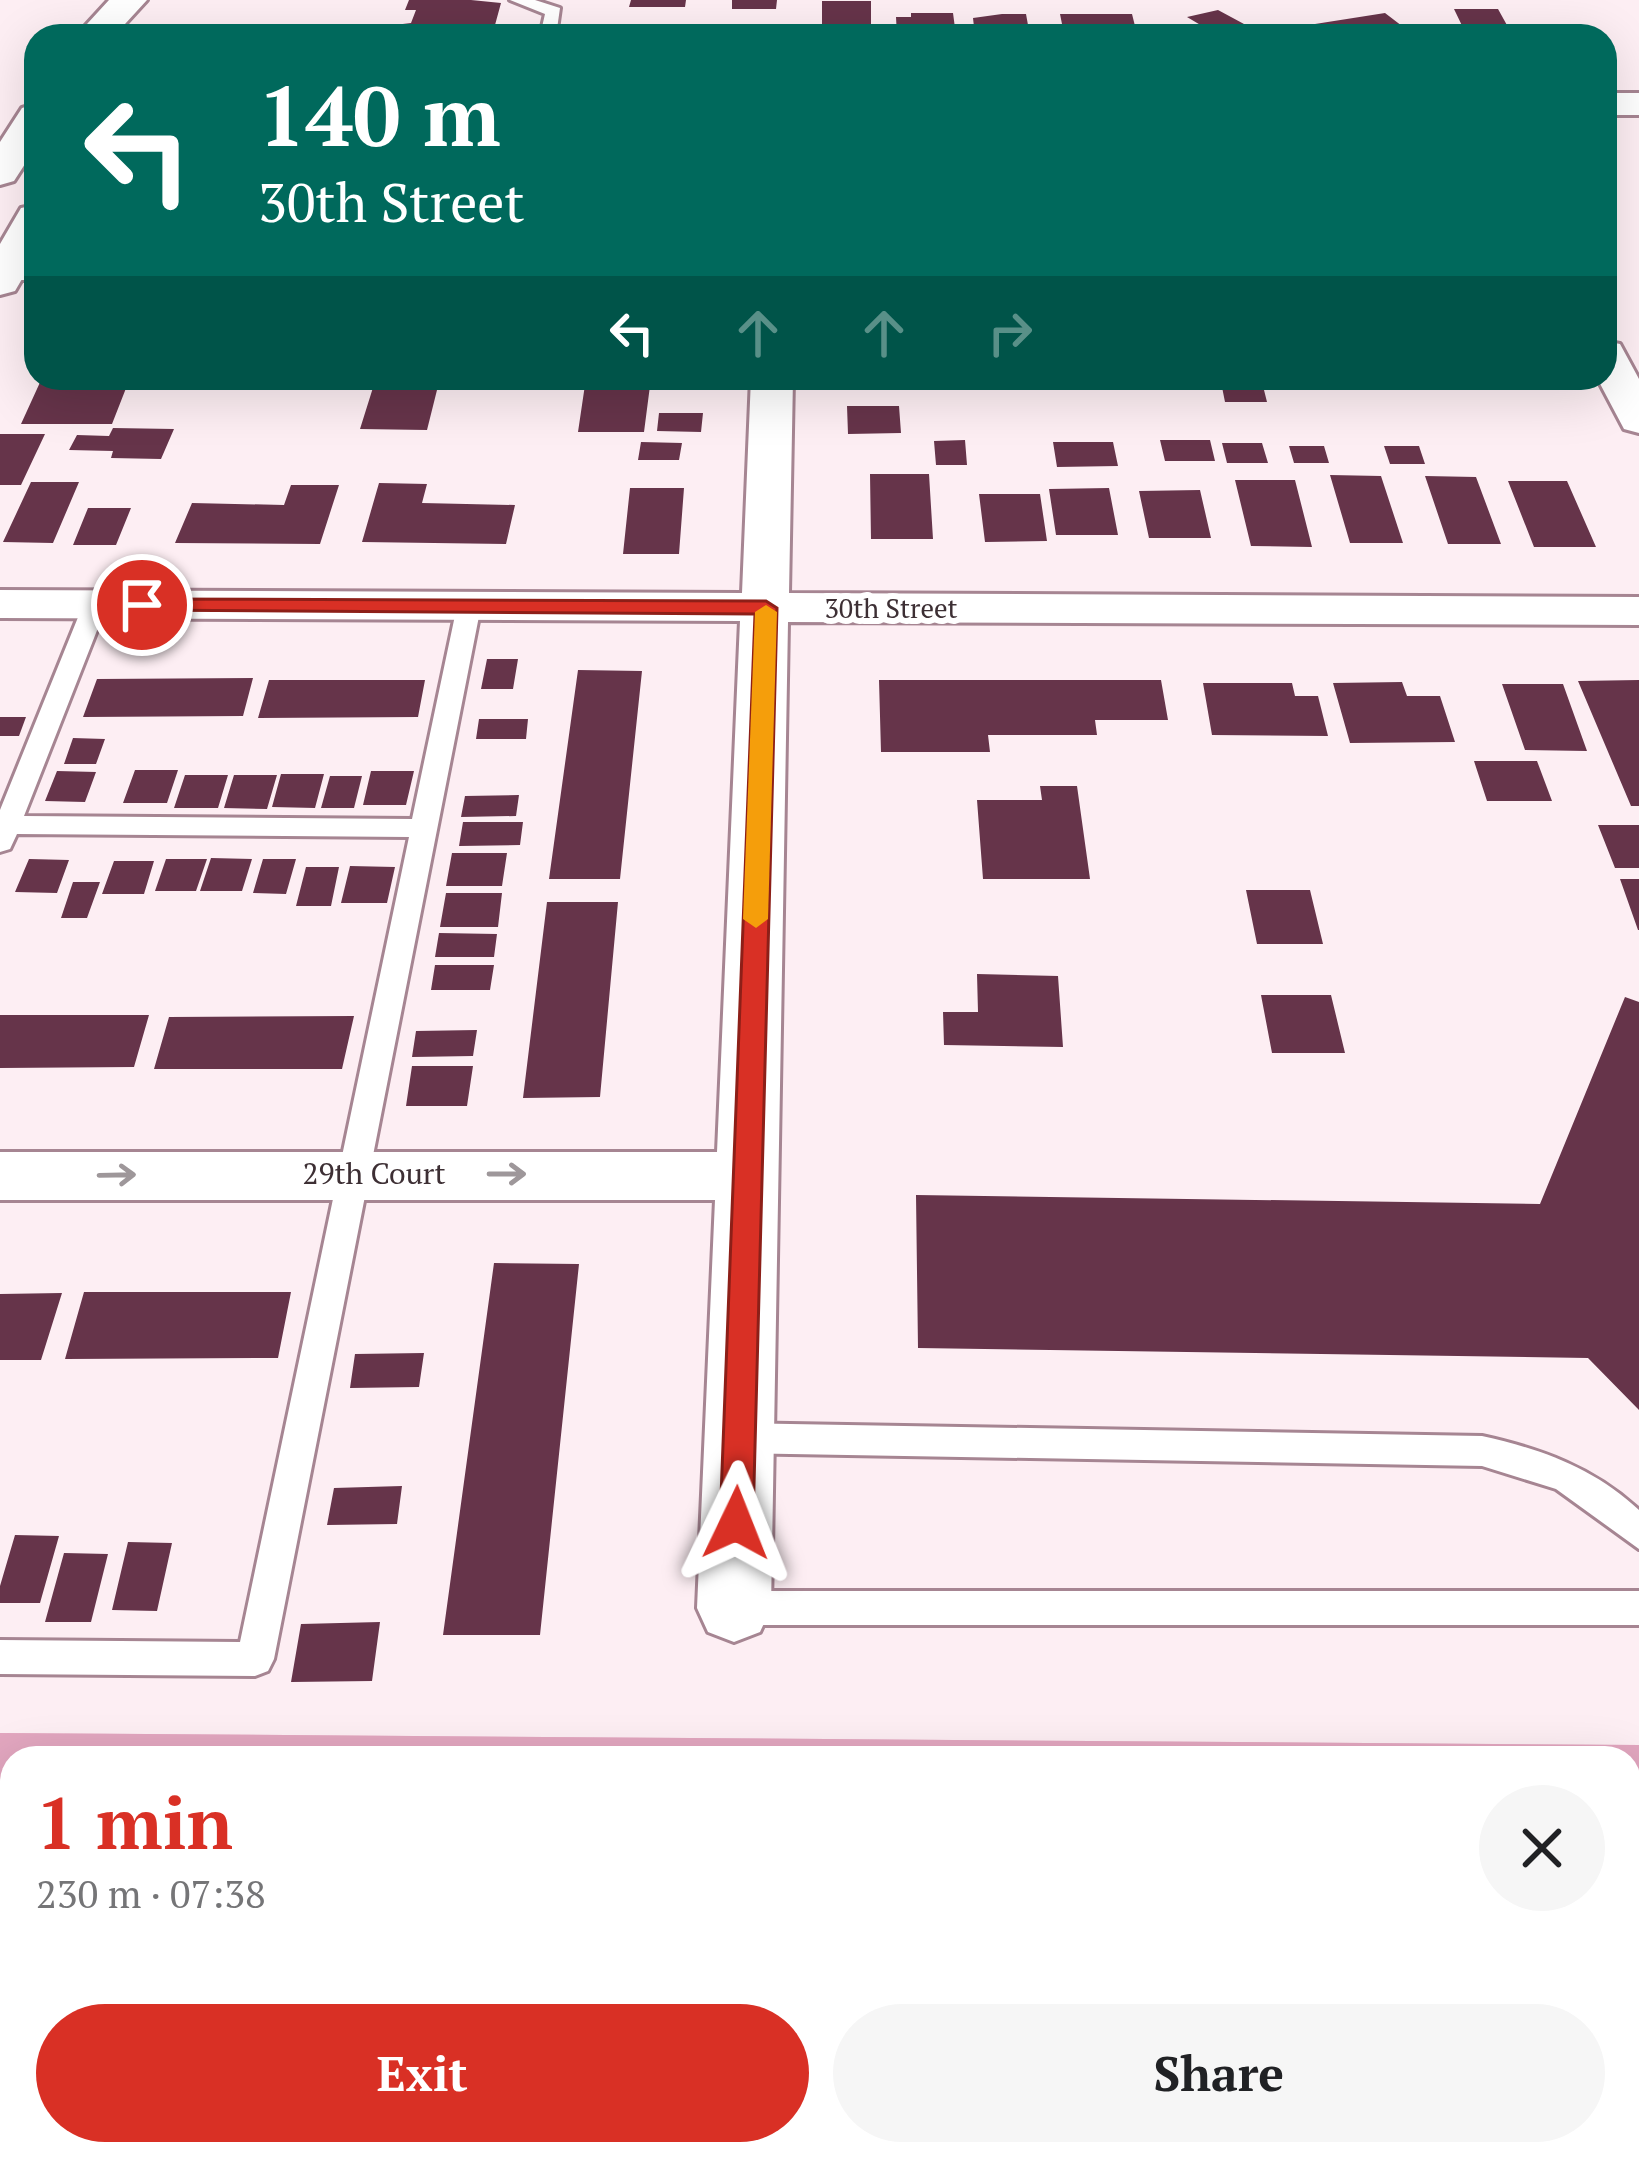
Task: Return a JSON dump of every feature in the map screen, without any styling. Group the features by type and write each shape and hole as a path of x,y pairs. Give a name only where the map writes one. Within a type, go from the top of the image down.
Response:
{"street":[{"path":"106,24 129,0"},
{"path":"0,173 24,135"},
{"path":"11,272 24,243"},
{"path":"1617,376 1639,420"},
{"path":"734,1608 772,390"},
{"name":"30th Street","path":"0,604 1639,611"},
{"name":"29th Court","path":"0,1176 356,1172 747,1176"}],"lane":[{"path":"518,0 554,11 551,24"},
{"path":"95,605 3,834 424,828"},
{"path":"0,1657 255,1659 469,606"},
{"path":"740,1438 1482,1451 1543,1464 1602,1495 1639,1533"},
{"path":"734,1608 1639,1608"}],"shaded area":[{"path":"0,1733 1639,1745 0,1746"},
{"path":"0,1733 1639,1745 1639,1746 0,1746"}],"building":[{"path":"409,0 501,3 495,24 403,24 411,23 416,10 405,10"},
{"path":"631,0 686,0 685,7 629,7"},
{"path":"732,0 777,0 776,9 732,9"},
{"path":"822,1 871,1 871,24 822,24"},
{"path":"1454,9 1498,9 1506,24 1461,24"},
{"path":"1218,10 1244,24 1199,24 1187,17"},
{"path":"911,13 953,13 954,24 896,24 896,17 911,17"},
{"path":"1385,13 1399,24 1315,24"},
{"path":"1026,14 1028,24 974,24 973,18"},
{"path":"1060,14 1132,14 1134,24 1062,24"},
{"path":"37,390 125,390 112,424 21,424"},
{"path":"372,390 437,390 427,430 360,429"},
{"path":"584,390 649,390 644,432 578,432"},
{"path":"1223,390 1264,390 1267,402 1225,402"},
{"path":"847,406 899,406 901,433 848,434"},
{"path":"659,413 703,413 701,432 657,431"},
{"path":"113,428 174,429 161,459 111,458 113,451 69,450 77,435 109,436"},
{"path":"0,434 45,434 21,485 0,485"},
{"path":"965,440 967,465 936,465 934,441"},
{"path":"1160,440 1210,440 1215,461 1165,461"},
{"path":"641,442 682,443 679,460 638,460"},
{"path":"1053,442 1113,442 1118,466 1057,467"},
{"path":"1222,443 1262,443 1268,463 1227,463"},
{"path":"1289,446 1324,446 1329,463 1294,463"},
{"path":"1384,446 1419,446 1425,464 1390,464"},
{"path":"870,474 929,474 933,539 871,539"},
{"path":"1330,475 1381,476 1403,543 1350,543"},
{"path":"1425,476 1476,477 1501,544 1448,544"},
{"path":"1235,480 1295,480 1312,547 1251,546"},
{"path":"1508,481 1567,481 1596,547 1534,547"},
{"path":"31,482 79,482 53,543 3,542"},
{"path":"379,483 427,484 422,503 515,505 506,544 362,542"},
{"path":"291,485 339,485 320,544 175,543 192,503 284,505"},
{"path":"630,488 684,488 679,554 623,554"},
{"path":"1109,488 1118,535 1056,535 1049,489"},
{"path":"1200,490 1211,538 1149,538 1139,491"},
{"path":"979,494 1040,494 1047,541 985,542"},
{"path":"88,508 131,508 116,545 73,545"},
{"path":"487,659 518,659 513,689 481,689"},
{"path":"578,670 642,671 620,879 549,879"},
{"path":"253,678 243,716 83,717 97,679"},
{"path":"269,680 425,680 418,717 258,718"},
{"path":"879,680 1161,680 1168,720 1095,720 1097,735 988,735 990,752 881,752"},
{"path":"1639,680 1639,806 1631,806 1578,681"},
{"path":"1402,682 1407,696 1440,696 1455,742 1350,743 1333,683"},
{"path":"1203,683 1292,683 1295,696 1318,696 1328,736 1212,735"},
{"path":"1502,684 1563,684 1587,751 1525,750"},
{"path":"0,717 26,717 19,736 0,736"},
{"path":"479,719 528,719 526,739 476,739"},
{"path":"73,738 105,739 96,764 64,764"},
{"path":"1474,761 1537,761 1552,801 1487,801"},
{"path":"135,770 178,770 167,803 123,803"},
{"path":"57,771 96,772 85,802 45,801"},
{"path":"371,771 414,771 406,805 363,805"},
{"path":"281,774 324,774 315,808 272,807"},
{"path":"185,775 228,775 218,808 174,808"},
{"path":"234,775 277,775 267,809 224,808"},
{"path":"330,776 362,776 354,808 321,808"},
{"path":"1040,786 1077,786 1090,879 983,879 977,800 1042,800"},
{"path":"519,795 516,816 461,817 465,796"},
{"path":"463,822 523,822 520,845 459,846"},
{"path":"1598,825 1639,825 1639,868 1615,868"},
{"path":"452,853 507,853 502,886 446,886"},
{"path":"211,858 252,859 242,891 200,891"},
{"path":"29,859 69,860 57,893 15,892"},
{"path":"166,859 207,859 196,891 155,891"},
{"path":"263,859 296,859 286,894 253,893"},
{"path":"114,861 154,861 144,894 102,894"},
{"path":"350,866 395,867 387,903 341,903"},
{"path":"306,867 339,867 331,906 296,906"},
{"path":"1620,879 1639,879 1639,930 1638,930"},
{"path":"73,882 100,882 87,918 61,918"},
{"path":"1246,890 1310,890 1323,944 1257,944"},
{"path":"446,893 502,893 498,927 440,927"},
{"path":"547,902 618,902 600,1097 523,1098"},
{"path":"439,933 497,934 494,957 435,957"},
{"path":"435,965 494,965 490,990 431,990"},
{"path":"977,974 1058,976 1063,1047 944,1045 943,1012 978,1012"},
{"path":"1261,995 1331,995 1345,1053 1272,1053"},
{"path":"1625,997 1639,1002 1639,1410 1588,1358 918,1348 916,1195 1540,1204"},
{"path":"0,1015 149,1015 134,1067 0,1068"},
{"path":"354,1016 342,1069 154,1069 169,1017"},
{"path":"477,1030 473,1056 412,1057 416,1031"},
{"path":"412,1066 473,1066 467,1106 406,1106"},
{"path":"494,1263 579,1264 540,1635 443,1635"},
{"path":"84,1292 291,1292 278,1358 65,1359"},
{"path":"62,1293 41,1360 0,1360 0,1294"},
{"path":"424,1353 419,1387 350,1388 355,1354"},
{"path":"402,1486 397,1524 327,1525 334,1488"},
{"path":"15,1535 59,1536 40,1603 0,1603 0,1586"},
{"path":"128,1542 172,1543 157,1611 112,1610"},
{"path":"64,1553 108,1554 91,1622 45,1622"},
{"path":"380,1622 372,1681 291,1682 301,1624"}],"slow traffic":[{"path":"756,919 766,612"}],"route":[{"path":"142,605 766,608 736,1523"}]}
